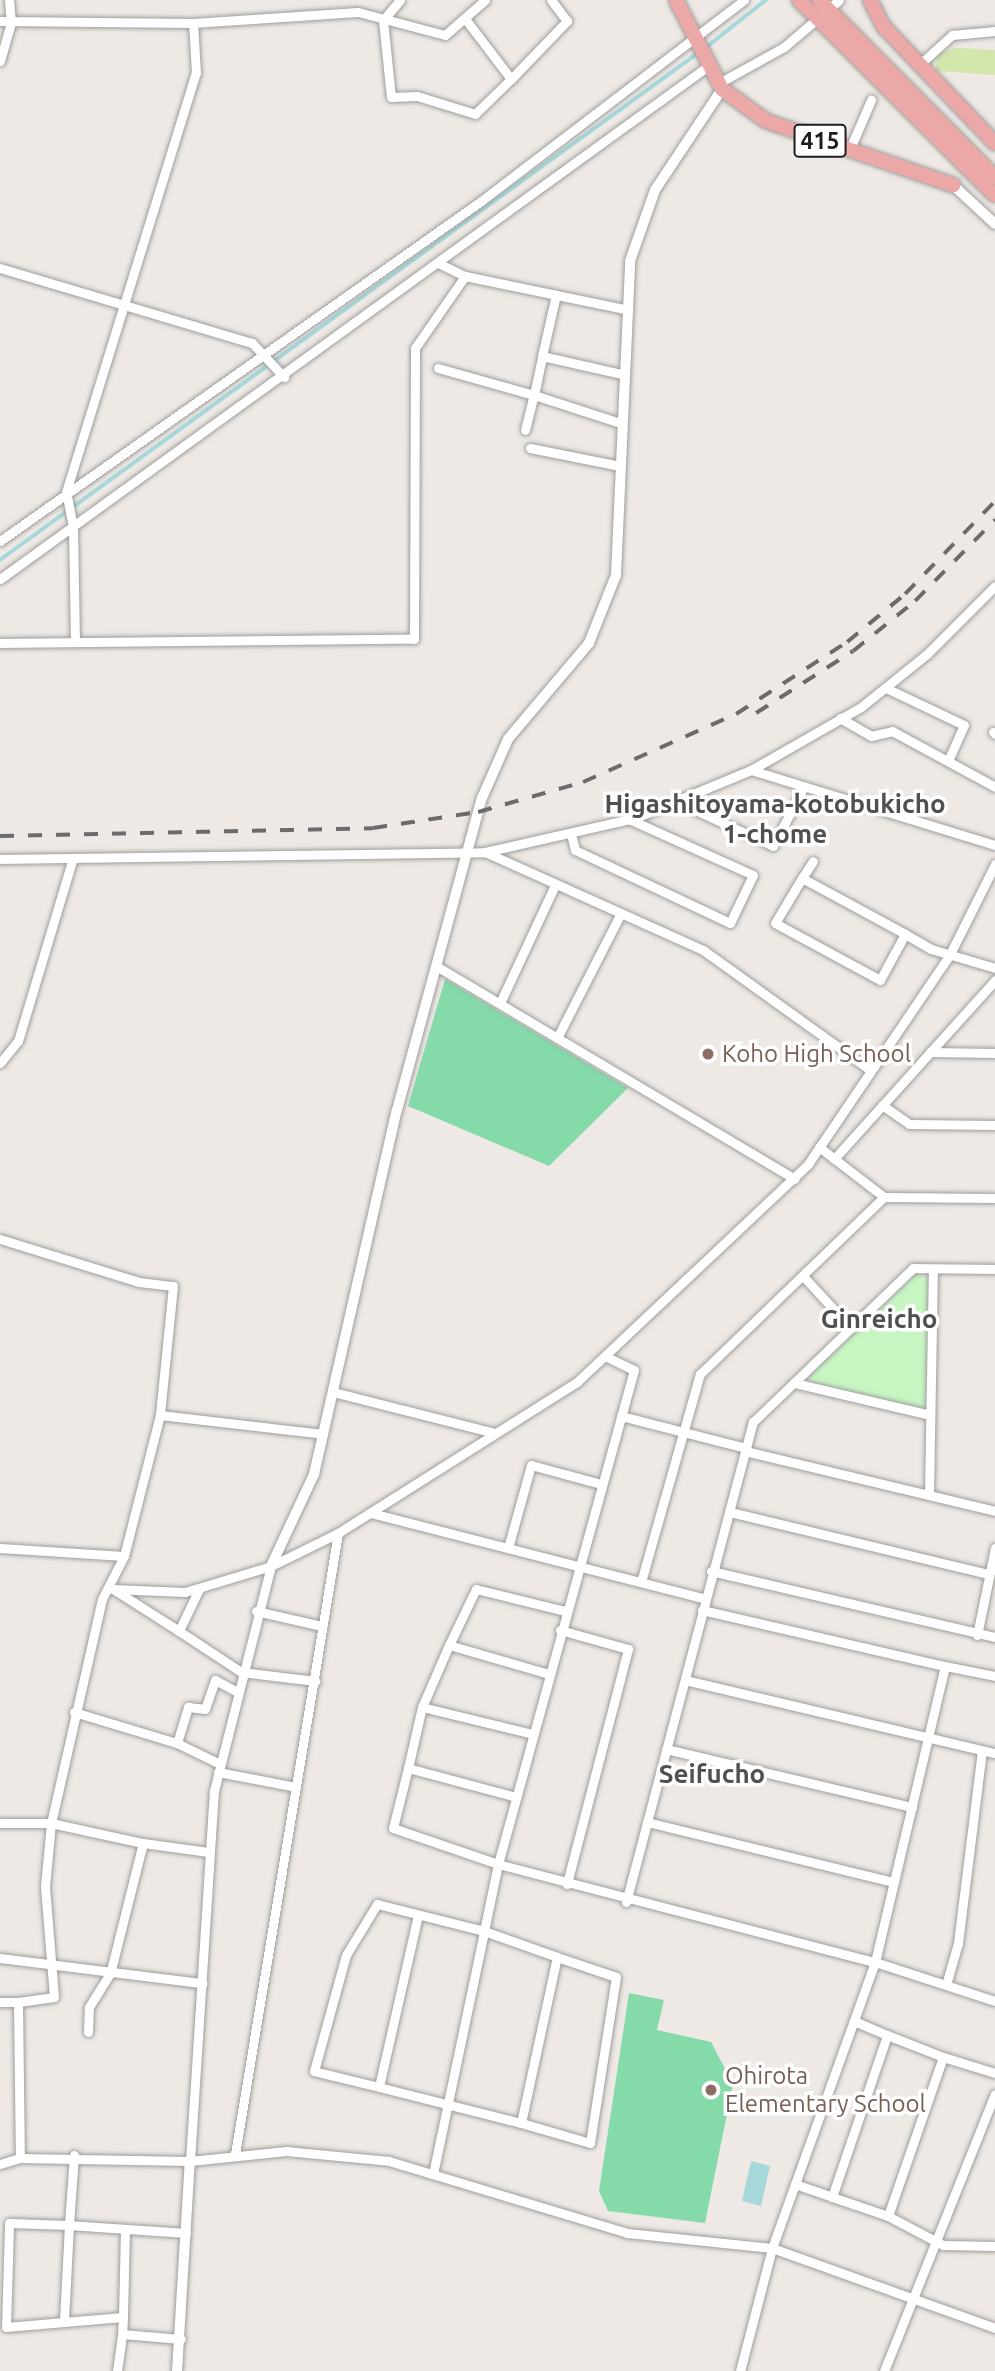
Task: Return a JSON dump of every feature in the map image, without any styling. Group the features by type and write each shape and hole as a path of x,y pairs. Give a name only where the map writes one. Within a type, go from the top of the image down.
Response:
{"highway":[{"path":"676,0 697,31 721,86"},
{"path":"799,0 826,7 987,176 995,195"},
{"path":"870,0 883,26 995,143"},
{"name":"415","path":"721,86 766,121 953,185"}],"street":[{"path":"0,61 11,23 9,0"},
{"path":"400,0 383,20 391,97 417,96 475,114 567,21 551,0"},
{"path":"0,21 193,23 324,12 383,20 445,35 466,20 485,0"},
{"path":"0,541 263,350 481,201 697,31 744,0"},
{"path":"177,2371 208,1852 219,1768 256,1611 271,1566 303,1501 323,1434 436,965 482,798 508,739 589,643 616,575 624,309 636,235 655,190 721,86 826,7"},
{"path":"466,20 511,79"},
{"path":"75,642 73,527 66,492 121,304 196,73 193,23"},
{"path":"919,65 952,35 995,31"},
{"path":"0,579 284,377 711,64"},
{"path":"849,151 871,100"},
{"path":"953,185 995,223"},
{"path":"440,264 465,276 624,309"},
{"path":"0,268 263,350 284,377"},
{"path":"0,643 414,639 415,348 465,276"},
{"path":"525,430 556,295"},
{"path":"542,356 622,374"},
{"path":"438,368 620,423"},
{"path":"530,448 620,466"},
{"path":"0,859 485,852 629,819 680,803 751,770 840,718 886,688 995,586"},
{"path":"886,688 964,725 949,758"},
{"path":"840,718 871,736 892,731 949,758 995,787"},
{"path":"751,770 802,790 995,845"},
{"path":"680,803 773,846 802,790"},
{"path":"571,834 575,850 730,923 753,875 629,819"},
{"path":"485,852 704,950 870,1070"},
{"path":"0,1063 19,1041 72,858"},
{"path":"813,861 775,923 880,980 905,934"},
{"path":"112,1588 199,1589 271,1566 338,1533 371,1513 607,1357 795,1179 820,1147 950,954 995,864"},
{"path":"802,878 905,934 950,954 995,968"},
{"path":"500,1003 555,885"},
{"path":"557,1038 621,914"},
{"path":"436,965 795,1179"},
{"path":"834,1159 995,980"},
{"path":"930,1052 995,1053"},
{"path":"882,1105 909,1124 995,1125"},
{"path":"820,1147 884,1197 995,1198"},
{"path":"641,1582 700,1374 884,1197"},
{"path":"0,1239 139,1282 173,1286 160,1415 124,1556 112,1588 102,1599 74,1712 51,1823 45,1887 55,1966 54,1997 0,2002"},
{"path":"626,1902 685,1680 703,1598 730,1512 753,1422 912,1268 995,1269"},
{"path":"929,1494 933,1269"},
{"path":"803,1276 851,1328"},
{"path":"433,2174 498,1864 565,1611 634,1370 607,1357"},
{"path":"794,1383 930,1415"},
{"path":"333,1392 495,1433"},
{"path":"160,1415 323,1434"},
{"path":"621,1416 745,1450 995,1511"},
{"path":"508,1548 531,1465 601,1484"},
{"path":"730,1512 989,1574"},
{"path":"371,1513 703,1598"},
{"path":"235,2154 338,1533"},
{"path":"0,1548 124,1556"},
{"path":"977,1635 995,1548"},
{"path":"711,1571 977,1635 995,1637"},
{"path":"112,1588 241,1672 315,1681"},
{"path":"179,1631 199,1589"},
{"path":"565,1611 476,1589 422,1707 393,1828 498,1864 626,1902 875,1962 995,2001"},
{"path":"702,1610 995,1676"},
{"path":"256,1611 322,1626"},
{"path":"560,1630 628,1649 567,1884"},
{"path":"449,1645 549,1674"},
{"path":"740,2371 772,2248 875,1962 945,1666"},
{"path":"177,1743 188,1707 205,1709 215,1680 236,1691"},
{"path":"685,1680 995,1753"},
{"path":"422,1707 533,1734"},
{"path":"74,1712 177,1743 219,1768 296,1787"},
{"path":"667,1749 912,1807"},
{"path":"946,1985 958,1943 982,1750"},
{"path":"408,1768 516,1797"},
{"path":"647,1822 894,1881"},
{"path":"0,1823 51,1823 143,1843 208,1852"},
{"path":"88,2032 89,2007 110,1974 143,1843"},
{"path":"377,1904 484,1931 616,1977 590,2143 449,2103 314,2071 326,2014 346,1955 377,1904"},
{"path":"379,2087 418,1915"},
{"path":"521,2123 556,1956"},
{"path":"0,1958 110,1974 202,1983"},
{"path":"18,2002 20,2158"},
{"path":"854,2021 943,2057 995,2073"},
{"path":"832,2197 887,2035"},
{"path":"888,2216 943,2057"},
{"path":"884,2371 910,2300 995,2094"},
{"path":"0,2164 20,2158 74,2155 190,2161 235,2154 333,2152 433,2174 627,2233 772,2248 910,2300 995,2328"},
{"path":"64,2322 74,2155"},
{"path":"795,2184 888,2216 937,2239 943,2245 995,2246"},
{"path":"122,2317 3,2328 4,2225 69,2225 186,2233"},
{"path":"117,2371 122,2334 125,2229"},
{"path":"122,2334 181,2339"}],"green space":[{"path":"956,48 995,50 995,75 936,71 937,53"},
{"path":"445,979 628,1088 549,1166 408,1106"},
{"path":"917,1273 930,1281 927,1410 812,1384 810,1376"},
{"path":"629,1993 664,2000 657,2030 711,2042 733,2084 705,2223 608,2211 599,2191"}],"water":[{"path":"751,2161 770,2166 761,2206 742,2201"}],"waterway":[{"path":"704,49 766,0"},
{"path":"0,560 698,53"}],"railway":[{"path":"0,836 373,828 478,812 583,782 736,714 847,642 905,594 995,501"},
{"path":"756,713 853,651 915,601 995,520"}],"place":[{"name":"Koho High School","path":"708,1054"},
{"name":"Ohirota Elementary School","path":"711,2090"}],"district":[{"name":"Higashitoyama-kotobukicho 1-chome","path":"775,819"},
{"name":"Ginreicho","path":"879,1319"},
{"name":"Seifucho","path":"712,1774"}]}
